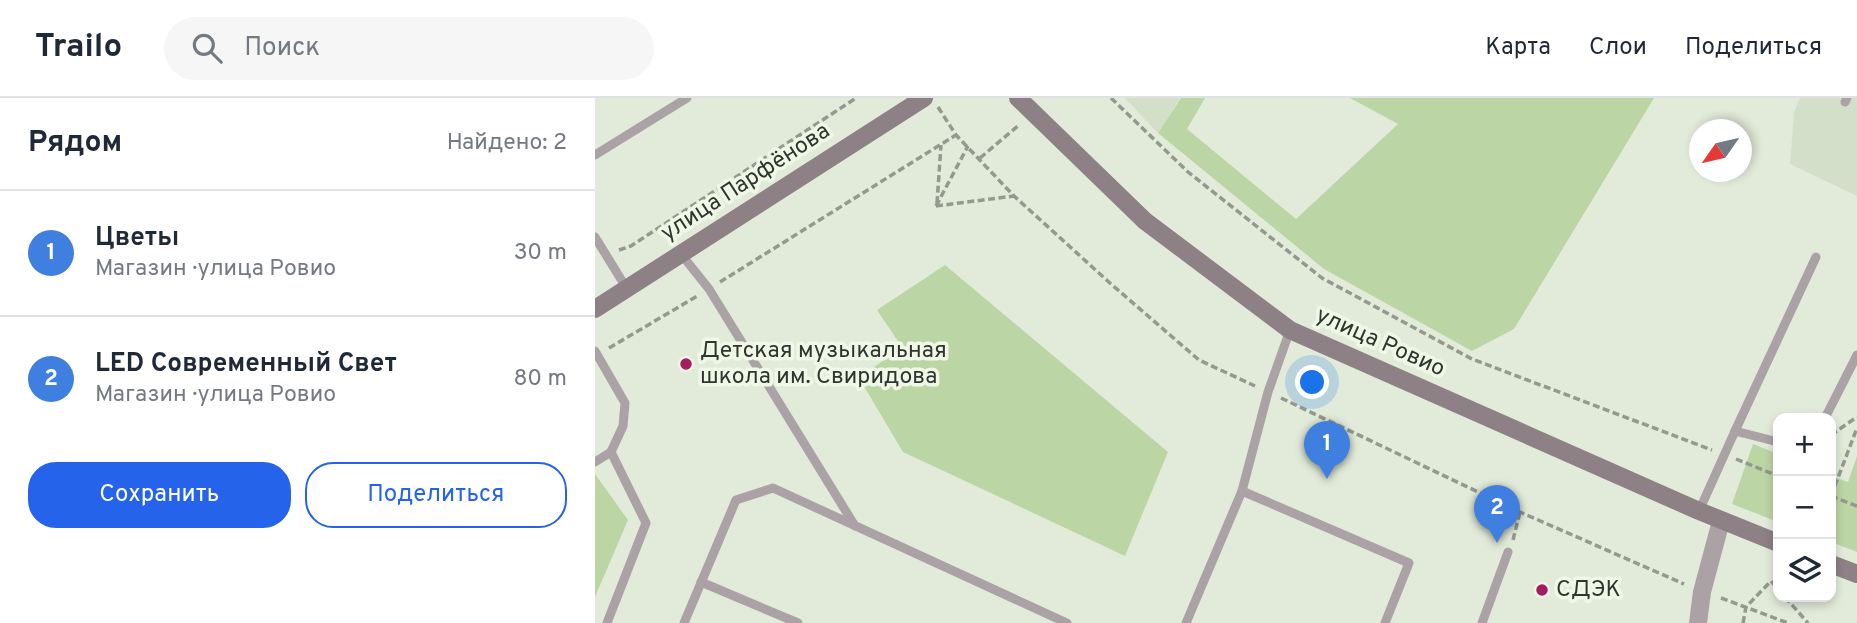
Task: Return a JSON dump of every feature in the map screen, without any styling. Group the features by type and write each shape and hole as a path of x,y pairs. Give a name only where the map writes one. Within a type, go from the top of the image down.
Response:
{"main road":[{"name":"улица Парфёнова","path":"595,309 924,98"},
{"name":"улица Ровио","path":"1018,98 1145,221 1290,330 1699,512 1773,541"},
{"path":"1836,566 1857,574"}],"street":[{"path":"1698,623 1702,592 1721,521"}],"lane":[{"path":"595,155 687,98"},
{"path":"595,237 627,289"},
{"path":"681,254 709,289 856,527"},
{"path":"1699,512 1816,257"},
{"path":"1186,623 1242,491 1268,391 1290,330"},
{"path":"595,462 611,452 623,426 625,403 596,353"},
{"path":"1828,413 1857,355"},
{"path":"1735,431 1773,441"},
{"path":"607,623 646,523 611,452"},
{"path":"684,623 736,500 773,488 1067,623"},
{"path":"1242,491 1409,563 1385,623"},
{"path":"1482,623 1509,552"},
{"path":"701,582 798,623"}],"path":[{"path":"605,253 631,246 856,98"},
{"path":"932,98 956,135 1014,196 1199,360 1520,512 1702,592 1787,623"},
{"path":"1111,98 1188,172 1322,278 1472,359 1773,474"},
{"path":"979,158 1032,114"},
{"path":"596,353 709,289 956,135"},
{"path":"936,205 941,145"},
{"path":"936,205 968,146"},
{"path":"936,205 1014,196"},
{"path":"1836,432 1857,417"},
{"path":"1836,483 1857,428"},
{"path":"1836,498 1857,506"},
{"path":"1509,552 1520,512"},
{"path":"1743,623 1746,607 1771,581 1773,583"},
{"path":"1789,602 1808,623"}],"shaded area":[{"path":"1125,98 1180,98 1158,133"},
{"path":"1800,98 1857,98 1857,196 1790,164 1794,112"}],"green space":[{"path":"1181,98 1205,98 1187,129 1296,219 1398,124 1350,98 1654,98 1514,329 1472,351 1324,269 1158,133"},
{"path":"945,265 1168,452 1125,556 903,452 859,378 902,347 877,310"},
{"path":"1753,444 1773,452 1773,520 1732,504"},
{"path":"1857,456 1857,552 1836,544 1836,478 1848,482"},
{"path":"595,474 628,520 595,597"}],"place":[{"name":"Детская музыкальная школа им. Свиридова","path":"686,364"},
{"name":"Цветы","path":"1327,479"},
{"name":"LED Современный Свет","path":"1497,543"},
{"name":"СДЭК","path":"1542,590"}]}
